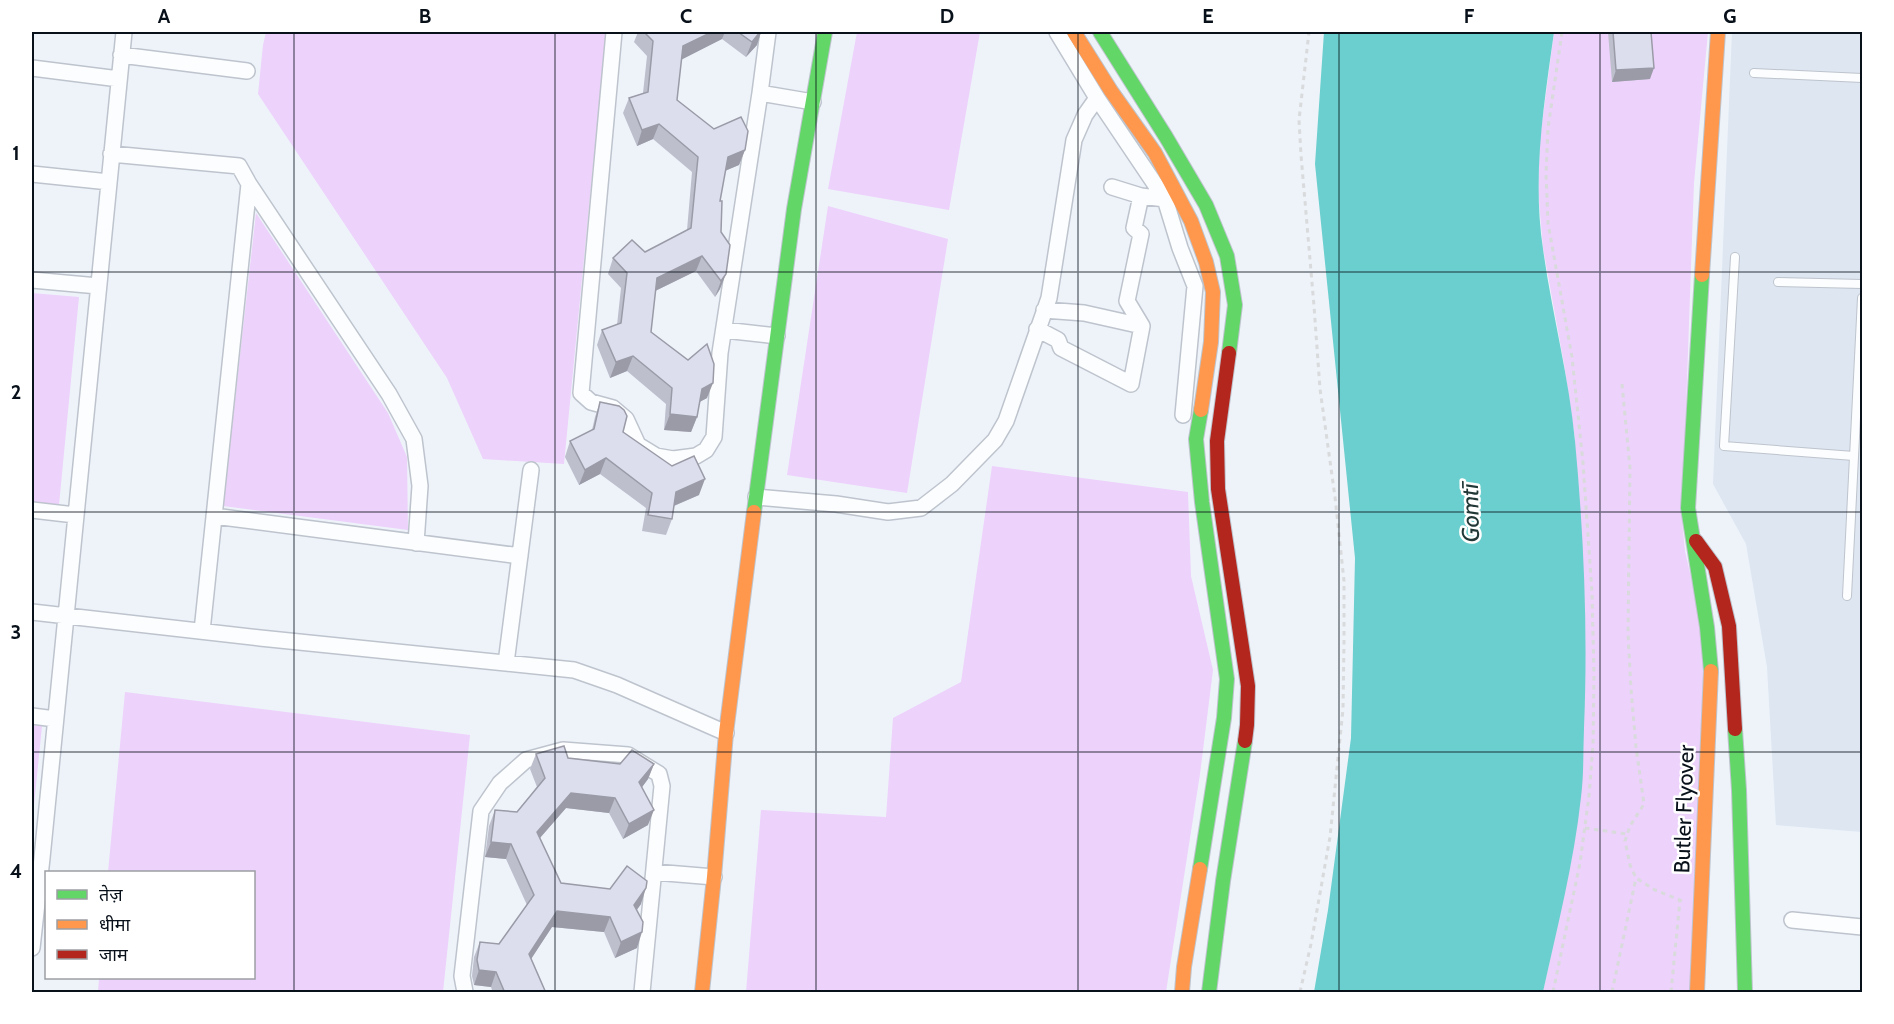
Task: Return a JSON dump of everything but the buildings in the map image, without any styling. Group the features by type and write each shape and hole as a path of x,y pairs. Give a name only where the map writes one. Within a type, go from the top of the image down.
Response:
{"street":[{"path":"32,948 37,842 56,719 124,32"},
{"path":"614,32 581,393 591,402 613,408 626,419 638,445 656,456 673,459 696,456 706,450 714,437 720,353 768,32"},
{"path":"702,993 726,733 756,497 794,209 825,32"},
{"path":"1057,32 1097,98 1165,199 1195,286 1183,415"},
{"path":"1074,32 1111,91 1155,153 1191,221 1206,262 1213,292 1211,342 1196,439 1202,502 1227,679 1222,730 1184,967 1182,993"},
{"path":"1100,32 1206,205 1227,256 1236,305 1217,441 1218,489 1248,686 1247,725 1222,881 1209,993"},
{"name":"Butler Flyover","path":"1697,993 1711,673 1707,627 1688,508 1718,32"},
{"path":"121,55 247,71"},
{"path":"32,68 119,79"},
{"path":"760,93 813,102"},
{"path":"756,497 836,504 888,512 921,508 952,484 995,440 1006,421 1049,298 1074,140 1085,115 1097,98"},
{"path":"111,154 239,166 390,394 414,439 420,486 416,543"},
{"path":"32,174 109,182"},
{"path":"202,631 249,184"},
{"path":"1112,187 1141,196 1165,199"},
{"path":"1037,329 1058,340 1061,348 1131,384 1142,326 1127,300 1141,234 1134,228 1141,196"},
{"path":"32,280 98,286"},
{"path":"1044,310 1084,313 1142,326"},
{"path":"724,330 777,336"},
{"path":"506,663 531,470"},
{"path":"32,510 75,515"},
{"path":"214,516 520,556"},
{"path":"1694,538 1715,567 1729,626 1739,790 1745,993"},
{"path":"32,612 574,670 617,685 726,733"},
{"path":"1707,627 1729,626"},
{"path":"32,716 56,719"},
{"path":"465,993 462,976 481,811 500,783 526,760 563,750 628,755 659,774 662,786 642,993"},
{"path":"654,872 714,878"},
{"path":"1792,920 1863,927"}],"lane":[{"path":"1754,73 1863,78"},
{"path":"1735,257 1724,446 1854,456"},
{"path":"1778,282 1863,284"},
{"path":"1847,596 1863,298"}],"path":[{"path":"1300,993 1330,837 1343,709 1344,642 1344,581 1320,389 1300,155 1299,120 1309,32"},
{"path":"1554,993 1580,863 1593,745 1594,675 1592,593 1583,463 1573,369 1548,223 1546,175 1548,128 1562,32"},
{"path":"1622,384 1630,468 1628,634 1630,678 1644,804 1630,826 1625,841 1630,865 1636,878 1655,890 1689,903"},
{"path":"1584,828 1627,834"},
{"path":"1612,993 1636,878"},
{"path":"1671,993 1680,900"}],"shaded area":[{"path":"266,32 606,32 564,464 483,459 447,378 258,94"},
{"path":"857,32 980,32 949,210 828,189"},
{"path":"1554,32 1708,32 1694,183 1682,521 1704,663 1692,992 1543,992 1572,857 1575,439 1543,248 1538,190 1540,139"},
{"path":"1732,32 1862,32 1862,832 1776,825 1767,667 1746,544 1713,484"},
{"path":"828,206 948,239 907,493 787,475"},
{"path":"256,213 388,413 407,457 408,530 223,506"},
{"path":"32,293 79,297 59,505 32,502"},
{"path":"992,466 1188,492 1191,576 1213,670 1200,774 1166,992 746,992 761,810 886,817 893,718 961,682"},
{"path":"125,692 470,735 443,992 98,992 99,979 255,979 255,871 108,871"},
{"path":"32,725 42,726 32,825"}],"water":[{"name":"Gomtī","path":"1324,32 1554,32 1539,167 1540,222 1575,441 1583,549 1586,657 1583,771 1578,822 1565,895 1543,992 1314,992 1328,910 1351,738 1355,558 1315,164"}],"traffic: fast":[{"path":"754,512 794,209 825,32"},
{"path":"1100,32 1206,205 1227,256 1235,305 1229,353"},
{"path":"1702,275 1688,508 1707,627 1711,671"},
{"path":"1200,869 1224,718 1227,679 1202,502 1196,439 1201,410"},
{"path":"1735,729 1745,992"},
{"path":"1209,992 1223,881 1245,741"}],"traffic: slow":[{"path":"1074,32 1111,91 1155,153 1191,221 1206,262 1213,292 1211,342 1201,410"},
{"path":"1702,275 1718,32"},
{"path":"702,992 726,733 754,512"},
{"path":"1697,992 1711,671"},
{"path":"1182,992 1200,869"}],"traffic: jam":[{"path":"1229,353 1217,441 1218,489 1248,686 1245,741"},
{"path":"1696,541 1715,567 1729,626 1735,729"}]}
